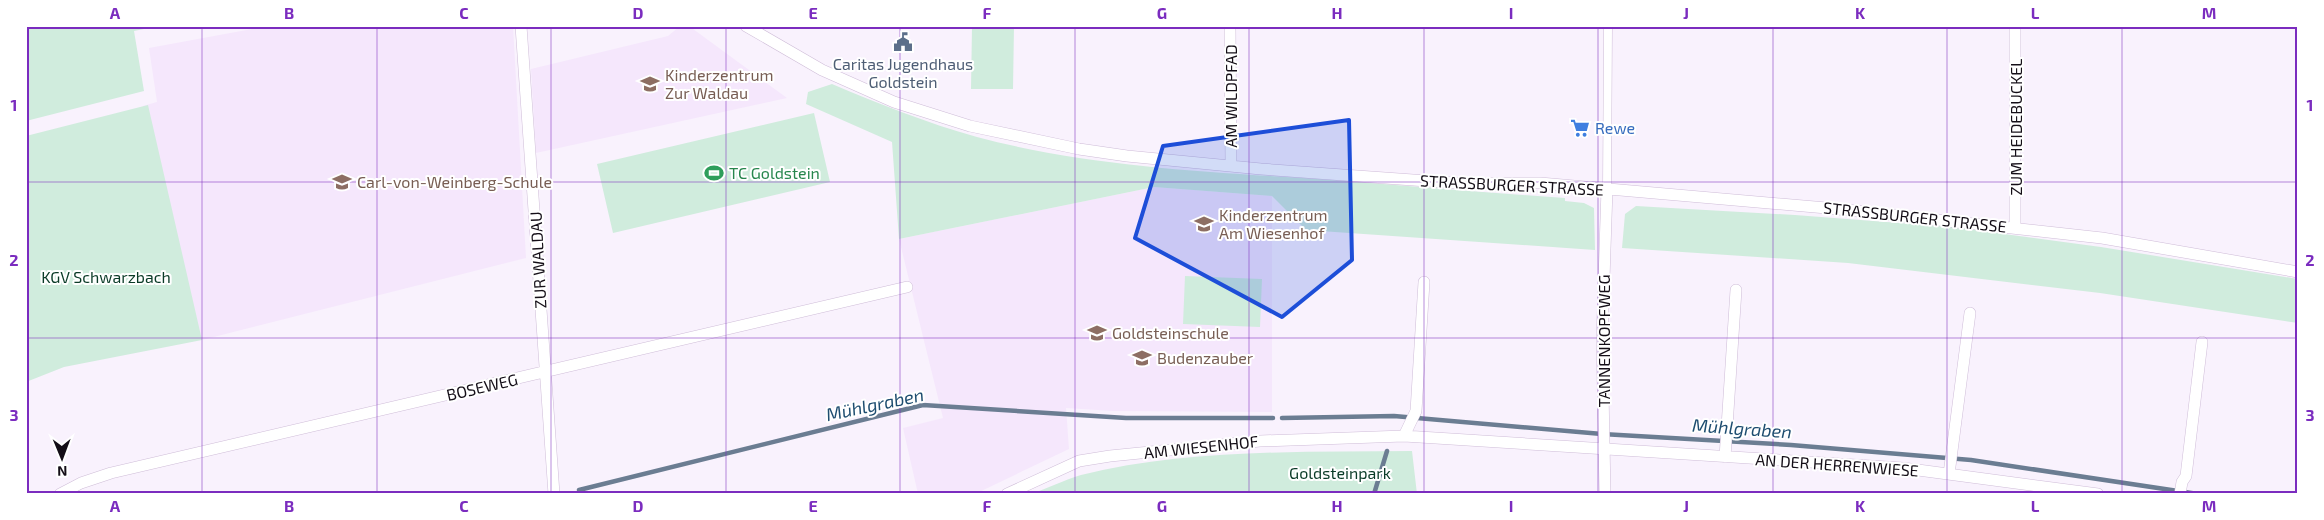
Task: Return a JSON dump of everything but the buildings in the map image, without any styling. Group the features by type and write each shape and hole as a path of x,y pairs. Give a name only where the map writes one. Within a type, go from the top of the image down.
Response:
{"street":[{"name":"ZUR WALDAU","path":"521,26 532,153 544,373 554,494"},
{"name":"STRASSBURGER STRASSE","path":"746,26 822,70 894,102 932,115 1018,137 1078,149 1127,156 1231,166 1455,183 1540,183 1838,209 2102,238 2298,272"},
{"name":"AM WILDPFAD","path":"1230,26 1231,166"},
{"path":"1607,189 1608,26"},
{"name":"ZUM HEIDEBUCKEL","path":"2015,26 2015,228"},
{"name":"TANNENKOPFWEG","path":"1605,494 1602,339 1607,189"},
{"path":"1404,436 1416,411 1424,282"},
{"name":"BOSEWEG","path":"60,494 81,483 111,473 906,287"},
{"path":"1725,454 1736,290"},
{"path":"1949,471 1970,313"},
{"path":"2180,494 2182,482 2186,476 2202,342"},
{"name":"AM WIESENHOF","path":"1006,494 1079,461 1260,441 1404,436 1605,450"},
{"name":"AN DER HERRENWIESE","path":"1605,450 1725,454 1949,471 2098,494"}],"highlighted area":[{"path":"1349,120 1352,260 1282,317 1135,238 1163,146"}],"shaded area":[{"name":"Carl-von-Weinberg-Schule","path":"268,26 513,26 526,258 202,340 143,106 157,102 149,48"},
{"name":"Kinderzentrum Zur Waldau","path":"680,26 689,26 787,98 536,153 531,69 668,36"},
{"name":"Goldsteinschule","path":"1154,187 1272,196 1272,412 1113,411 1066,408 1069,449 975,494 918,494 903,428 943,418 899,239"}],"green space":[{"path":"26,26 159,26 134,31 144,91 26,121"},
{"path":"972,26 1014,26 1013,89 971,89"},
{"path":"832,84 903,113 958,132 1017,147 1057,154 1179,169 1565,198 1565,201 1584,203 1594,208 1595,250 1306,230 1272,196 1154,187 899,239 892,142 806,104 808,92"},
{"name":"KGV Schwarzbach","path":"148,105 202,340 64,367 26,382 26,136"},
{"name":"TC Goldstein","path":"814,113 830,182 613,233 597,164"},
{"path":"1636,206 1795,215 1952,227 2101,247 2298,279 2298,323 2100,293 1848,263 1622,248 1625,214"},
{"path":"1185,276 1262,279 1260,327 1183,324"},
{"name":"Goldsteinpark","path":"1412,451 1417,494 1031,494 1081,475 1162,460 1288,452"}],"waterway":[{"name":"Mühlgraben","path":"579,490 923,405 1126,418 1273,418"},
{"name":"Mühlgraben","path":"1282,418 1394,416 1602,434 1791,445 1971,460 2198,494"},
{"path":"1374,494 1387,451"}],"place":[{"name":"Caritas Jugendhaus Goldstein","path":"903,42"},
{"name":"Kinderzentrum Zur Waldau","path":"650,84"},
{"name":"Rewe","path":"1580,128"},
{"name":"TC Goldstein","path":"714,173"},
{"name":"Carl-von-Weinberg-Schule","path":"342,182"},
{"name":"Kinderzentrum Am Wiesenhof","path":"1204,224"},
{"name":"Goldsteinschule","path":"1097,333"},
{"name":"Budenzauber","path":"1142,358"}]}
